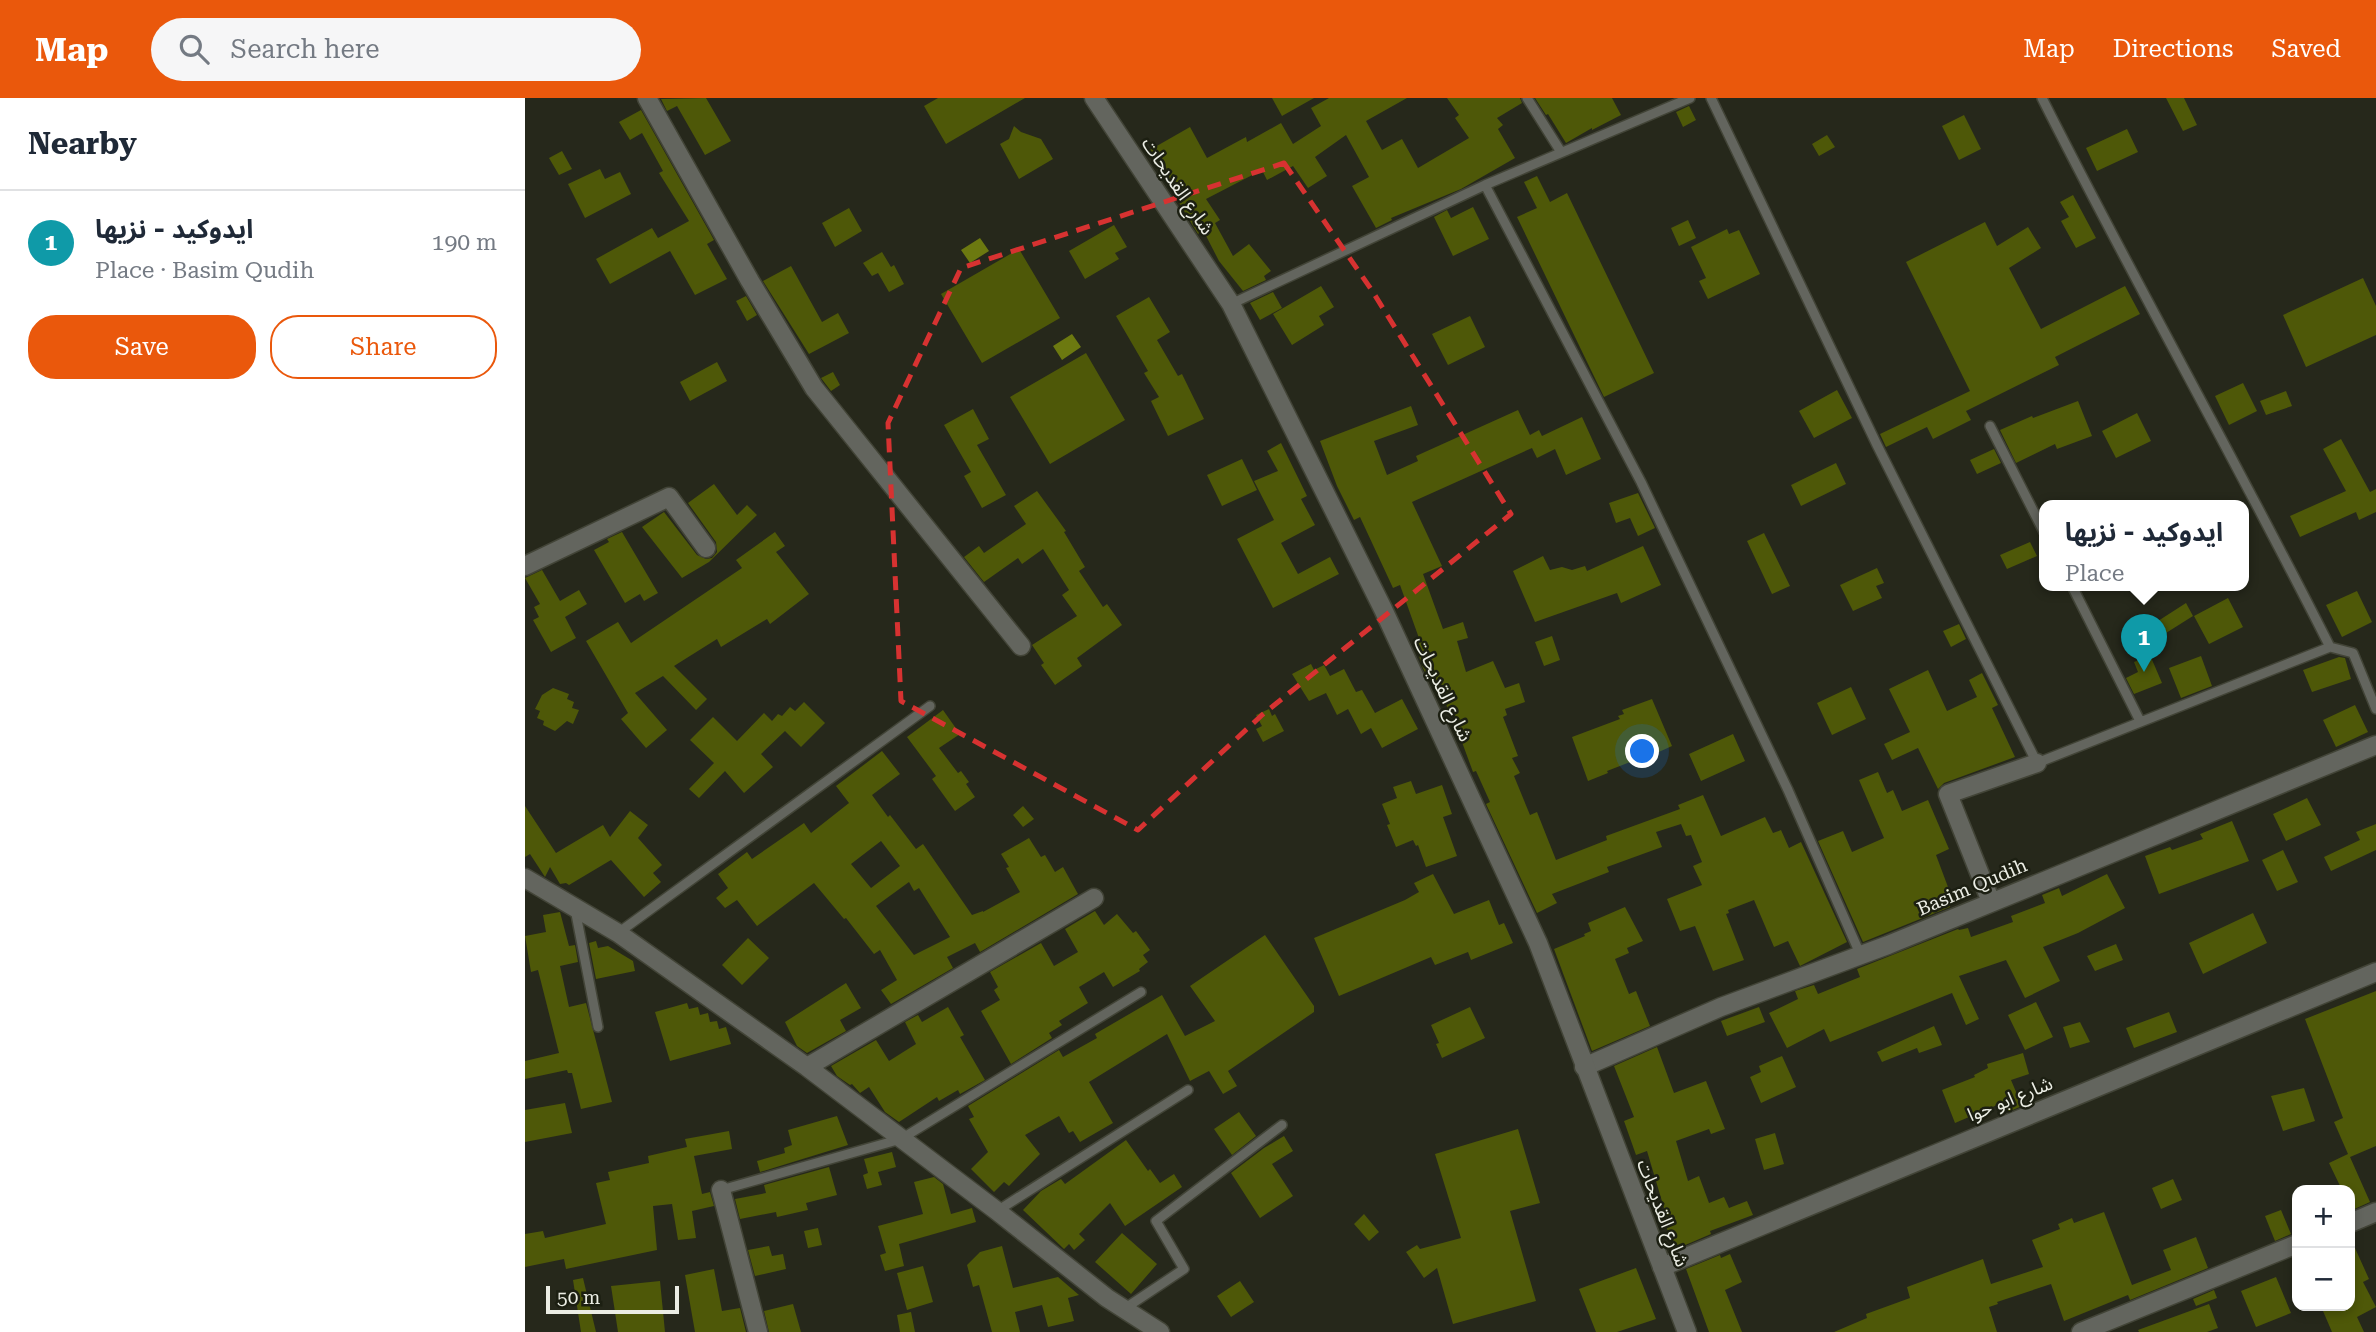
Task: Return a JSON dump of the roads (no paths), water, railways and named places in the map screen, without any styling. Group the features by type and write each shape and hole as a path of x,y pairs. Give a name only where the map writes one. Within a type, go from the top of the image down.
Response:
{"street":[{"path":"647,98 814,388 1021,646"},
{"name":"شارع القديحات","path":"1094,98 1231,304 1383,609 1538,943 1687,1332"},
{"path":"525,566 669,497 706,548"},
{"name":"Basim Qudih","path":"1584,1067 1721,1007 1861,956 2376,745"},
{"path":"1991,902 1948,794 2037,762"},
{"path":"525,878 618,933 807,1067 1107,1298 1160,1332"},
{"path":"807,1067 1094,898"},
{"name":"شارع ابو حوا","path":"1662,1267 2376,972"},
{"path":"721,1189 758,1332"},
{"path":"2355,1221 2376,1212"},
{"path":"2081,1332 2292,1246"}],"lane":[{"path":"1527,98 1561,152"},
{"path":"1231,304 1485,185 1690,98"},
{"path":"1711,98 1877,445 2037,762 2330,647 2353,653 2376,709"},
{"path":"2042,98 2110,233 2265,518 2330,647"},
{"path":"1485,185 1640,482 1788,790 1861,956"},
{"path":"1990,426 2039,522"},
{"path":"2075,591 2140,721"},
{"path":"618,933 930,706"},
{"path":"574,907 598,1027"},
{"path":"721,1189 901,1139 1142,992"},
{"path":"997,1211 1188,1090"},
{"path":"1124,1309 1184,1269 1156,1221 1283,1125"}],"place":[{"name":"ايدوكيد - نزيها","path":"2144,672"}]}
